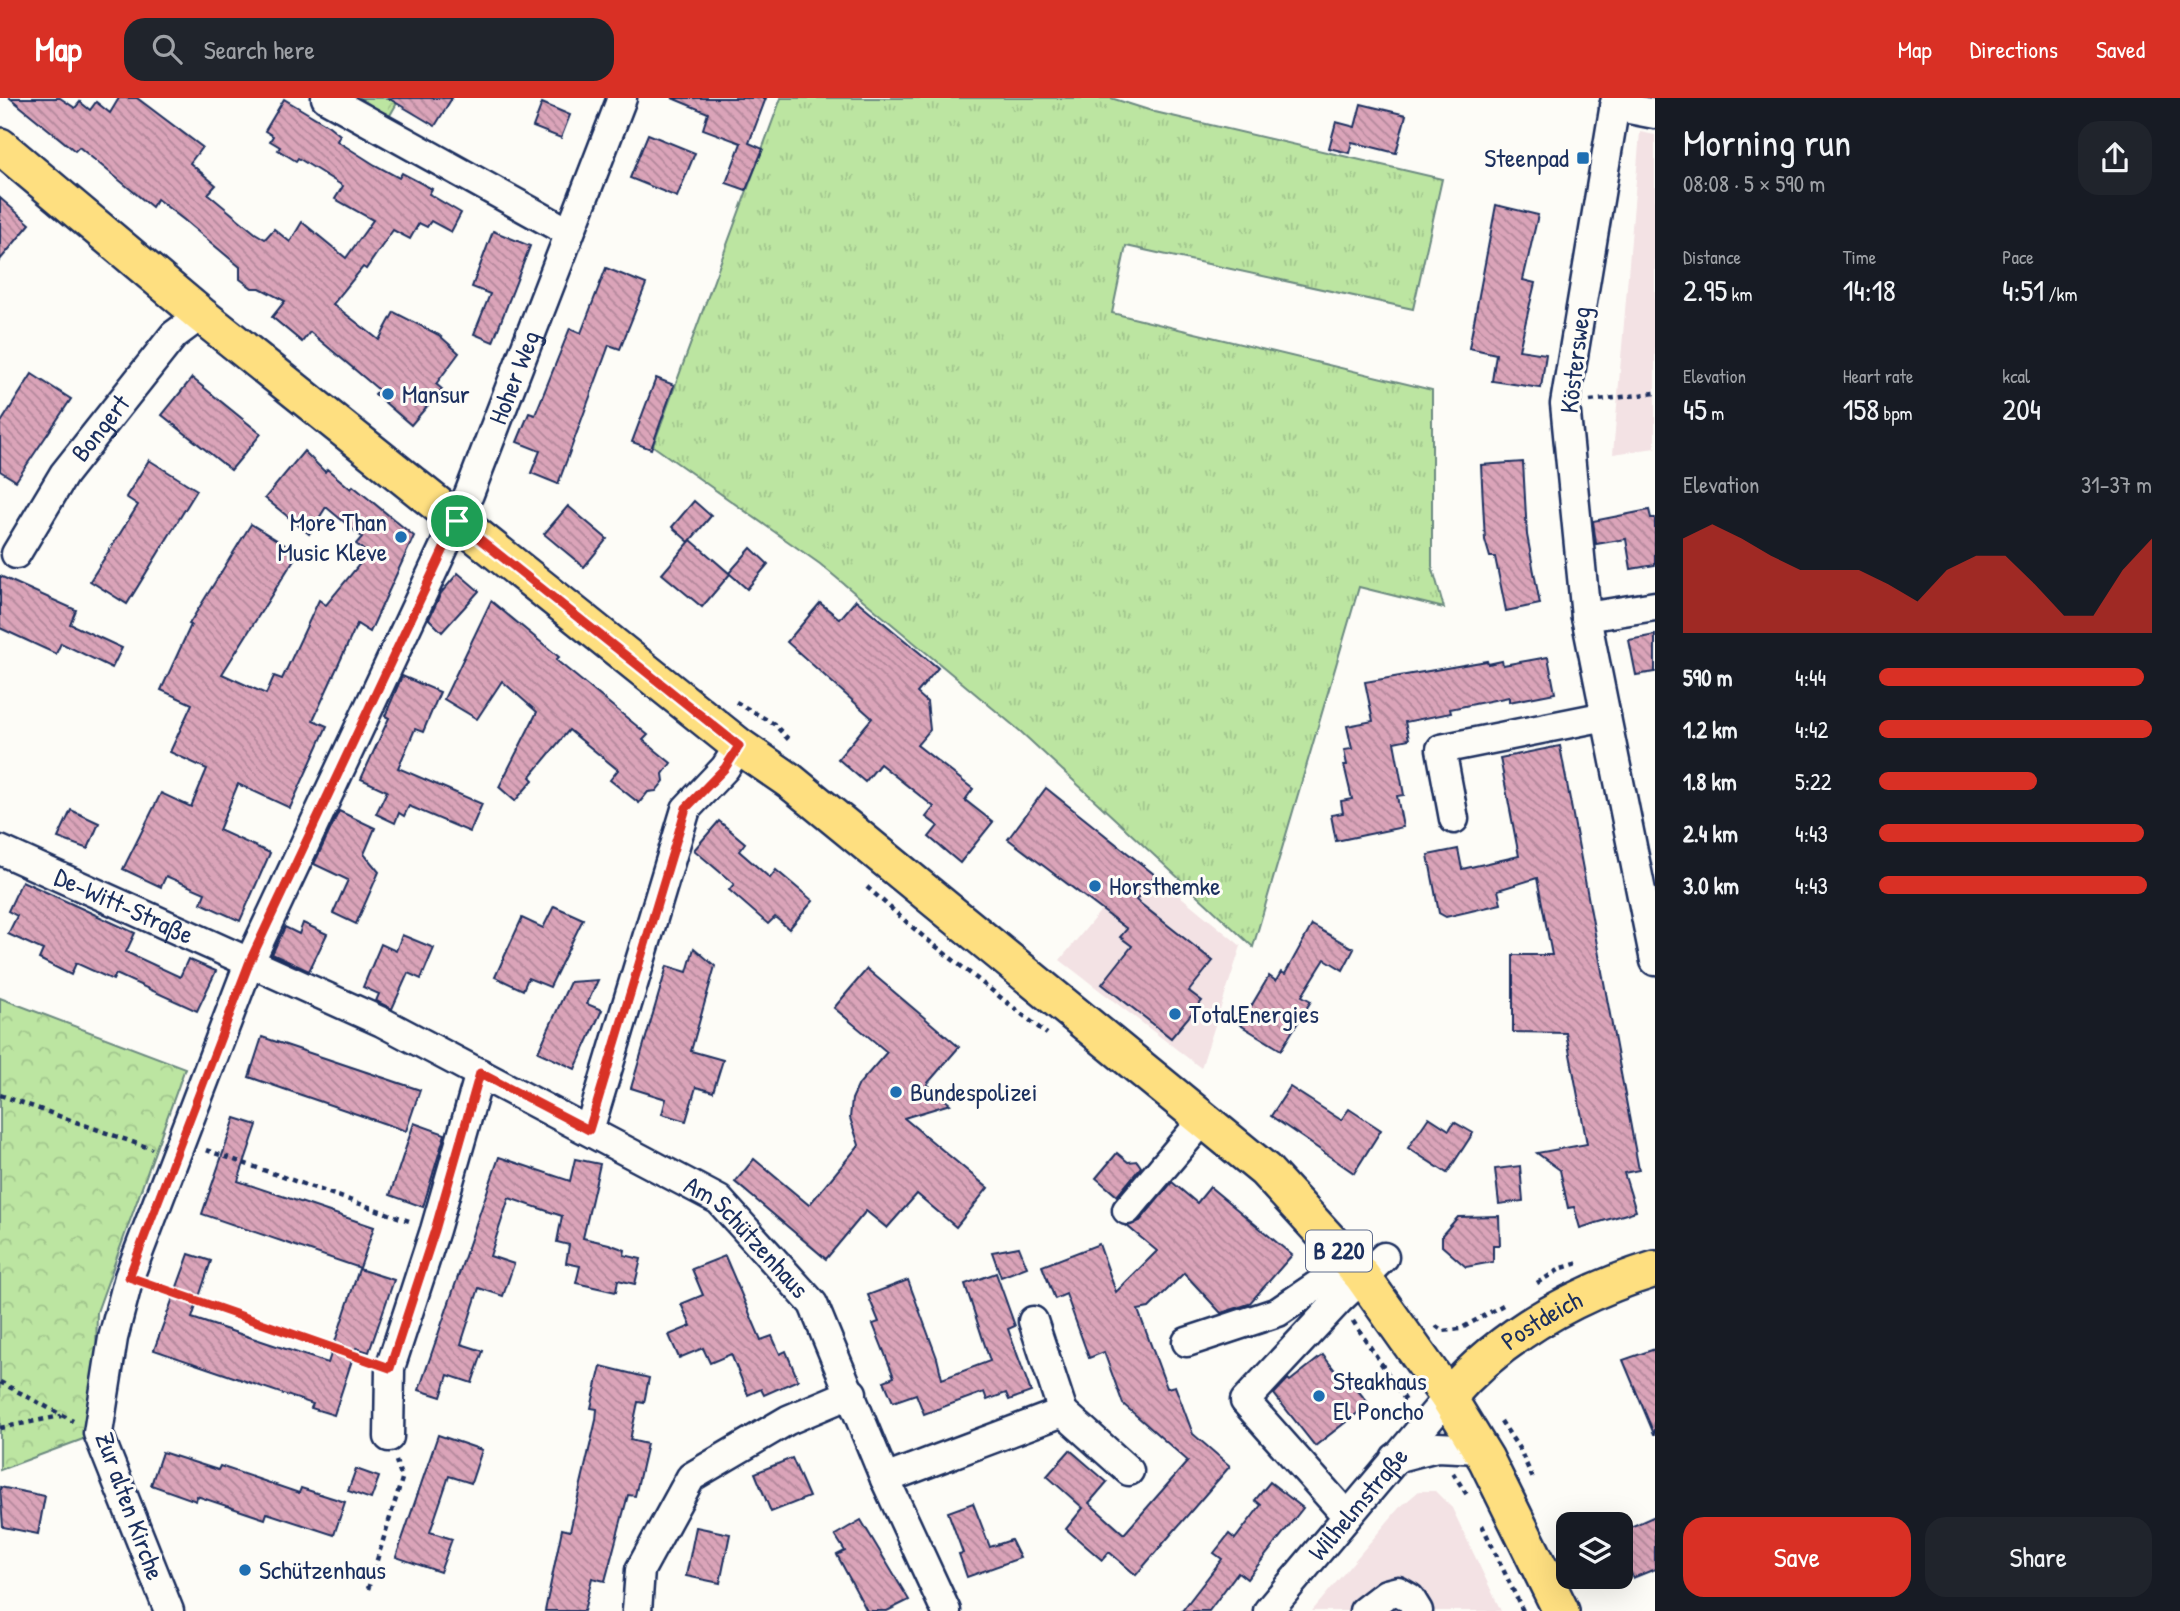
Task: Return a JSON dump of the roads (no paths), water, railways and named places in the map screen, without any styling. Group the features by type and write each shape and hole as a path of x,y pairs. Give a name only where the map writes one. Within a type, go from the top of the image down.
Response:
{"main road":[{"name":"B 220","path":"0,146 201,315 739,746 790,781 1265,1170 1365,1265 1480,1449 1561,1611"},
{"name":"Postdeich","path":"1448,1397 1469,1373 1511,1338 1555,1309 1615,1281 1655,1269"}],"street":[{"path":"326,98 568,232"},
{"name":"Hoher Weg","path":"457,521 622,98"},
{"name":"Köstersweg","path":"1655,114 1615,102 1565,404 1587,617 1606,716 1651,912 1655,961"},
{"name":"Bongert","path":"16,554 64,474 174,335 201,315"},
{"name":"Zur alten Kirche","path":"169,1611 98,1433 113,1338 129,1277 175,1149 250,961 457,521"},
{"path":"1587,617 1655,606"},
{"path":"1454,819 1441,748 1606,716"},
{"path":"589,1130 686,808 725,768 739,746"},
{"name":"De-Witt-Straße","path":"0,850 250,961"},
{"name":"Am Schützenhaus","path":"250,961 382,1021 719,1200 813,1304 852,1393 885,1479 946,1611"},
{"path":"389,1437 390,1368 435,1230 480,1073"},
{"path":"1127,1210 1203,1120"},
{"path":"1187,1342 1278,1312 1365,1265"},
{"path":"1346,1515 1245,1401 1365,1265"},
{"path":"1033,1321 1063,1412 1129,1471"},
{"path":"637,1611 640,1570 691,1477 788,1420 852,1393"},
{"name":"Wilhelmstraße","path":"1268,1611 1395,1458 1430,1436 1448,1397"},
{"path":"885,1479 1063,1412"},
{"path":"1430,1436 1480,1449"},
{"path":"1364,1611 1387,1594 1398,1591 1410,1598 1418,1611"}],"place":[{"name":"Steenpad","path":"1583,158"},
{"name":"Mansur","path":"388,394"},
{"name":"More Than Music Kleve","path":"401,537"},
{"name":"Horsthemke","path":"1095,886"},
{"name":"TotalEnergies","path":"1175,1014"},
{"name":"Bundespolizei","path":"896,1092"},
{"name":"Steakhaus El Poncho","path":"1319,1396"},
{"name":"Schützenhaus","path":"245,1570"}]}
